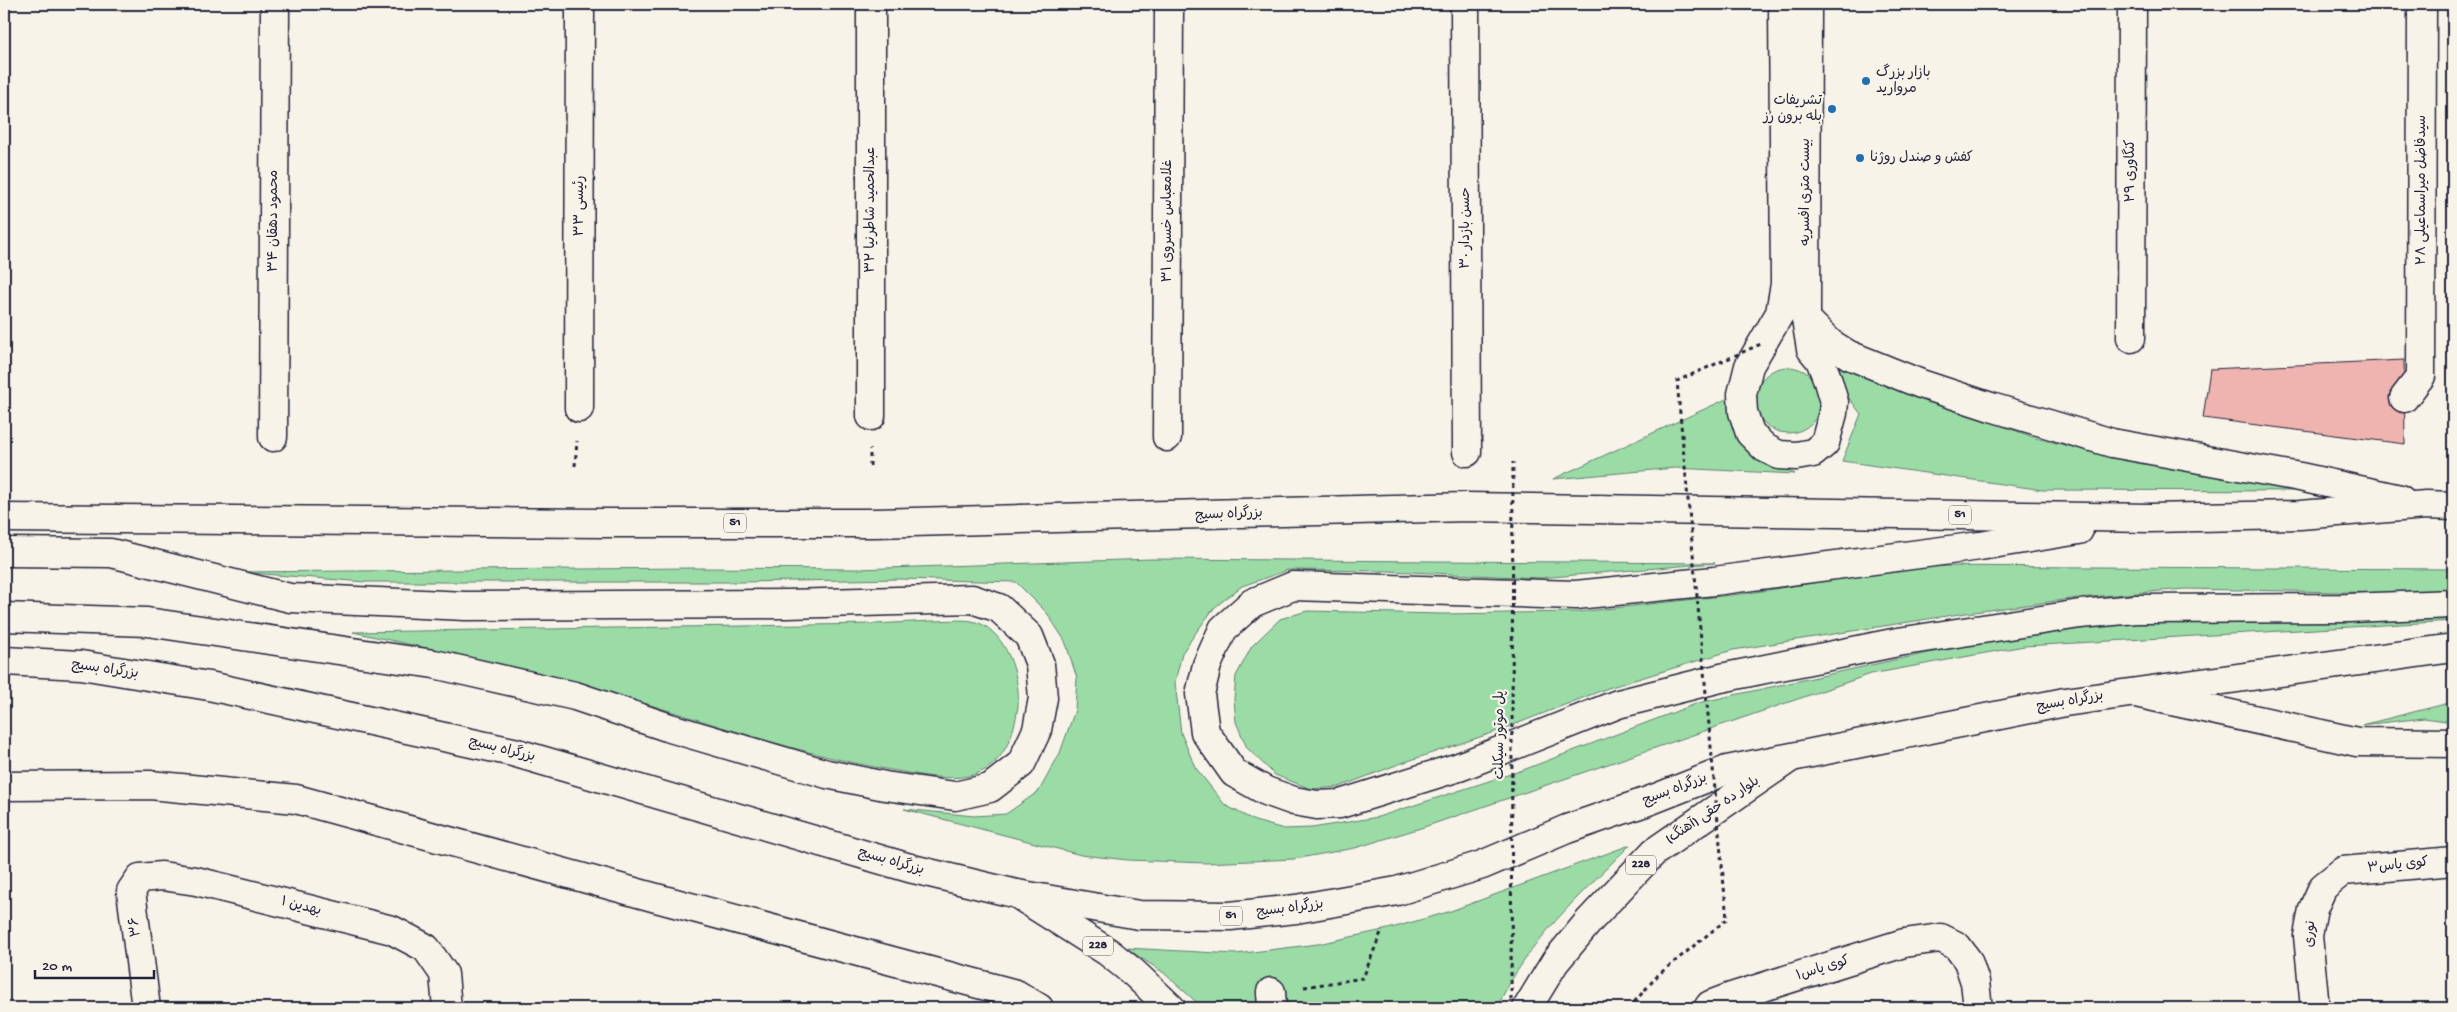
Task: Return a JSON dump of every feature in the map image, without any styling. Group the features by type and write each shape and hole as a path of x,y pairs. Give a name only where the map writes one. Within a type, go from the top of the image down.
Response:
{"main road":[{"name":"محمود دهقان ۳۴","path":"273,437 275,4"},
{"name":"رئیسی ۳۳","path":"579,408 580,4"},
{"name":"عبدالحمید شاطرنیا ۳۲","path":"870,4 871,416"},
{"name":"غلامعباس خسروی ۳۱","path":"1167,438 1169,4"},
{"name":"حسن بازدار ۳۰","path":"1464,4 1467,452"},
{"name":"بیست متری افسریه","path":"1783,4 1785,284 1780,313 1749,366 1742,394 1742,412 1750,433 1765,448 1779,455 1796,456 1813,453 1825,442 1834,402 1828,378 1820,360 1811,349 1806,319 1807,4"},
{"name":"کنگاوری ۲۹","path":"2131,338 2132,4"},
{"name":"سیدفاضل میراسماعیلی ۲۸","path":"2404,398 2421,376 2422,4"},
{"path":"1806,319 1830,342 1849,354 1921,384 1991,407 2112,443 2300,476 2426,505"},
{"name":"بزرگراه بسیج","path":"4,518 604,523 875,523 1466,507 2150,518 2300,515 2426,505 2453,506"},
{"path":"2150,518 1970,547 1714,581 1576,595 1293,586 1252,602 1223,629 1206,665 1200,694 1205,732 1234,773 1266,791 1294,801 1317,806 1340,804 1459,767 1618,704 1721,678 1898,642 2080,614 2136,609 2348,608 2453,604"},
{"path":"4,552 111,553 290,598 466,606 787,604 972,599 999,608 1029,636 1040,664 1043,698 1037,730 1021,764 990,788 955,796 902,789 827,774 670,728 575,696 434,664 147,622 4,616"},
{"name":"بزرگراه بسیج","path":"4,661 81,665 209,686 513,752 914,869 1017,894 1139,915 1230,916 1296,910 1397,891 1482,865 1567,828 1651,800 1727,770 1941,726 2130,692 2453,648"},
{"path":"2130,692 2357,742 2453,743"},
{"name":"بلوار ده حقی (آهنگ)","path":"1527,1008 1555,962 1590,920 1654,852 1790,758"},
{"path":"4,786 150,785 296,799 670,902 1016,994 1039,1008"},
{"name":"کوی یاس۳","path":"2343,872 2453,861"},
{"name":"نوری","path":"2315,1008 2308,936 2313,909 2323,887 2343,872"},
{"name":"بهدین ۱","path":"140,878 162,876 196,881 392,930 426,948 444,974 447,1008"},
{"name":"۳۶","path":"140,878 131,891 146,1008"},
{"name":"228","path":"1017,894 1108,952 1134,973 1171,1008"},
{"name":"کوی یاس۱","path":"1708,1008 1710,1005 1730,997 1904,943 1941,938 1957,946 1968,961 1975,982 1978,1008"}],"path":[{"path":"1629,1008 1658,975 1727,919 1678,381 1761,344"},
{"name":"پل موتور سیکلت","path":"1511,1008 1513,462"},
{"path":"1272,1000 1363,978 1397,891"}],"green space":[{"path":"1833,365 2036,438 2131,461 2305,491 2043,490 1842,461 1861,414 1845,393"},
{"path":"1788,367 1800,370 1811,377 1818,388 1821,400 1818,412 1811,423 1800,430 1788,433 1776,430 1765,423 1758,412 1755,400 1758,388 1765,377 1776,370"},
{"path":"1735,395 1772,463 1795,474 1675,468 1553,479"},
{"path":"1152,559 1715,563 1540,578 1388,571 1288,570 1242,586 1215,607 1182,653 1175,682 1181,733 1195,767 1225,805 1255,821 1284,829 1312,828 1378,817 1523,770 1698,703 1989,641 2110,624 2453,618 2453,621 2024,646 1871,674 1424,827 1355,848 1294,859 1206,863 1128,860 1081,855 904,809 974,816 1006,814 1039,791 1060,753 1075,710 1077,678 1065,641 1047,613 1016,582 900,579 740,582 365,582 238,572 692,568 857,569"},
{"path":"1917,566 2453,569 2453,592 2391,593 2185,589 2078,598 1959,614 1733,650 1608,688 1498,731 1399,764 1339,787 1311,789 1275,775 1247,748 1236,722 1234,699 1236,676 1252,646 1280,619 1307,611 1442,614 1579,612 1749,593"},
{"path":"967,620 984,625 1002,643 1017,681 1018,706 1009,740 998,759 980,772 969,776 950,778 891,770 809,752 540,674 353,632 874,624"},
{"path":"2453,702 2453,722 2424,718 2362,725"},
{"path":"1630,845 1574,901 1539,941 1509,984 1497,1008 1203,1008 1164,973 1126,948 1236,954 1318,944 1388,929 1448,912"}],"building":[{"path":"2404,360 2405,444 2203,418 2210,369"}],"place":[{"name":"بازار بزرگ مروارید","path":"1866,81"},
{"name":"تشریفات بله برون رز","path":"1832,109"},
{"name":"کفش و صندل روژنا","path":"1860,158"}]}
